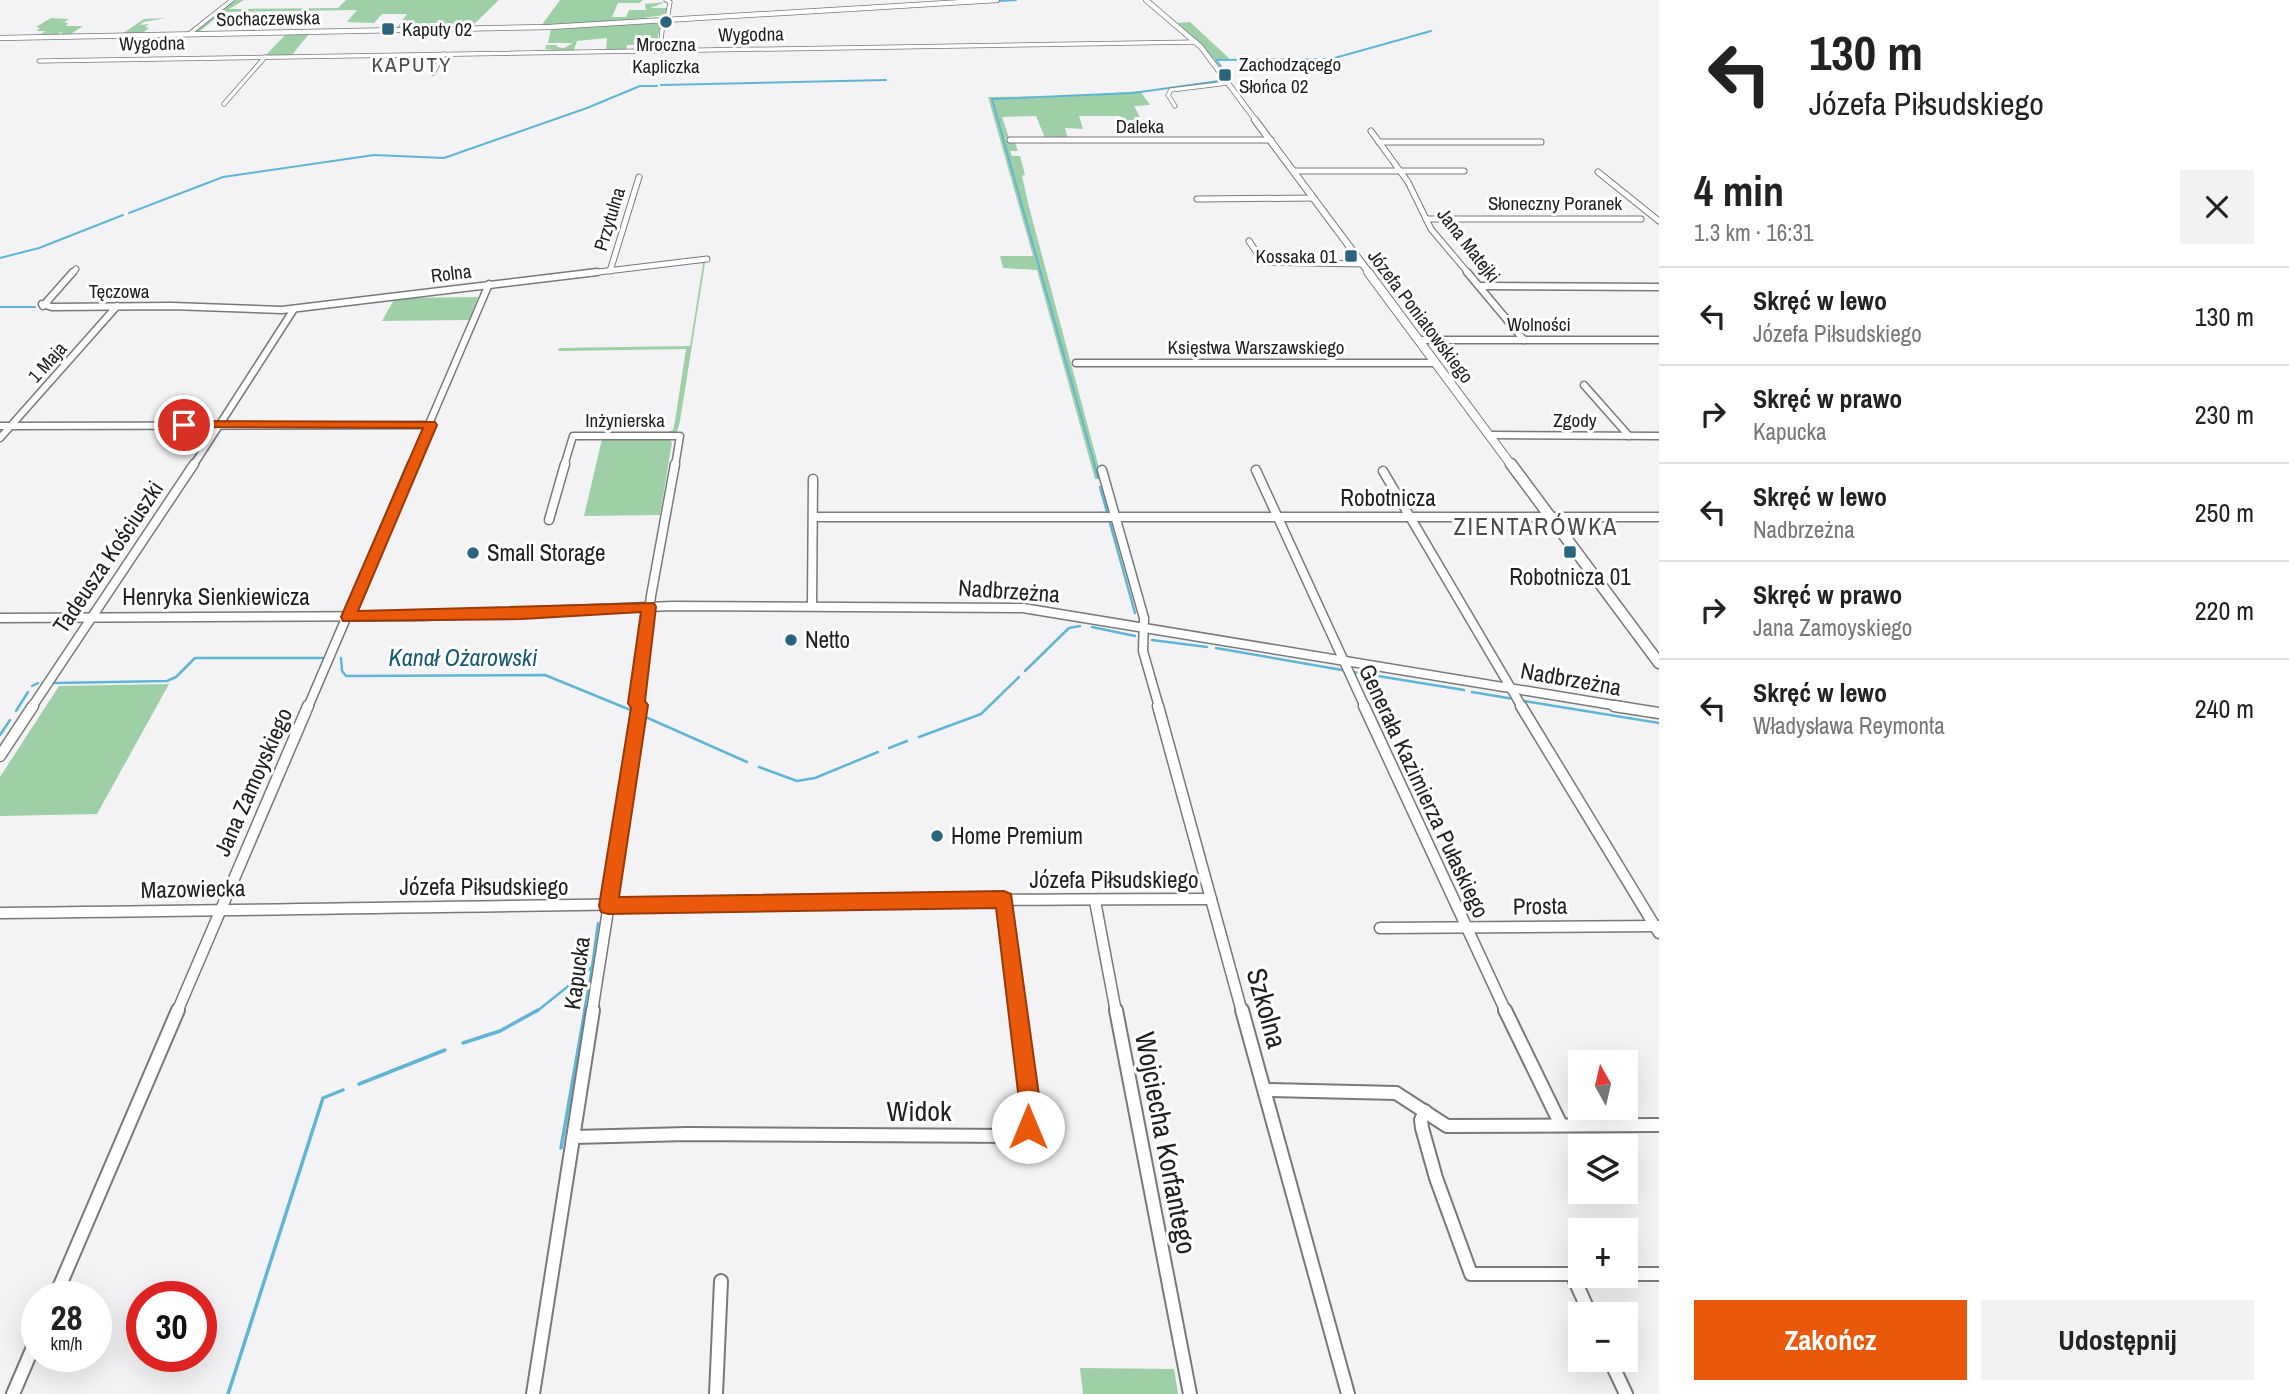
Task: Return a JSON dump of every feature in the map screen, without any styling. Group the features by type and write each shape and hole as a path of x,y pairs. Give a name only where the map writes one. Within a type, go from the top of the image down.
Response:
{"street":[{"path":"189,34 232,0"},
{"path":"660,50 670,2 666,0"},
{"name":"Sochaczewska","path":"0,37 539,28 997,0"},
{"name":"Józefa Poniatowskiego","path":"1146,0 1196,42 1228,83 1659,663"},
{"name":"Wygodna","path":"39,61 1196,42"},
{"path":"433,73 444,54"},
{"path":"224,104 265,57"},
{"path":"1175,106 1168,95 1171,90 1228,83"},
{"name":"Jana Matejki","path":"1371,131 1400,171 1431,229 1524,340"},
{"name":"Daleka","path":"1010,140 1270,140"},
{"path":"1379,142 1541,142"},
{"path":"1294,171 1464,171"},
{"path":"1598,172 1659,222"},
{"name":"Przytulna","path":"610,271 639,177"},
{"path":"1197,199 1314,198"},
{"name":"Słoneczny Poranek","path":"1426,219 1641,219"},
{"path":"1249,241 1263,262 1363,264"},
{"name":"Rolna","path":"198,308 294,309 707,259"},
{"name":"Tęczowa","path":"76,269 43,305 198,308"},
{"name":"Jana Zamoyskiego","path":"62,1281 489,284"},
{"path":"1480,286 1659,287"},
{"name":"1 Maja","path":"0,438 117,306"},
{"name":"Tadeusza Kościuszki","path":"0,756 294,309"},
{"name":"Wolności","path":"1419,340 1659,340"},
{"name":"Księstwa Warszawskiego","path":"1076,363 1436,363"},
{"path":"1584,385 1629,436"},
{"path":"0,426 430,425"},
{"name":"Zgody","path":"1490,435 1659,436"},
{"name":"Inżynierska","path":"549,520 573,436 680,436"},
{"name":"Kapucka","path":"533,1394 640,705 636,703 649,607 680,436"},
{"name":"Szkolna","path":"1102,470 1144,629 1143,651 1348,1394"},
{"name":"Generała Kazimierza Pułaskiego","path":"1256,470 1466,928 1561,1125"},
{"path":"1383,471 1510,688 1658,929"},
{"path":"812,605 813,479"},
{"name":"Robotnicza","path":"814,517 1659,517"},
{"name":"Nadbrzeżna","path":"348,617 522,614 649,607 812,605 1023,608 1659,713"},
{"name":"Henryka Sienkiewicza","path":"0,618 348,617"},
{"name":"Józefa Piłsudskiego","path":"386,907 1211,899"},
{"name":"Widok","path":"574,1137 687,1134 1021,1136 1031,1117 1004,900"},
{"name":"Wojciecha Korfantego","path":"1095,901 1190,1394"},
{"name":"Mazowiecka","path":"0,913 386,907"},
{"name":"Prosta","path":"1380,929 1658,929"},
{"path":"1265,1090 1391,1091 1405,1097 1447,1126 1659,1125"},
{"path":"1425,1111 1420,1120 1436,1178 1471,1274 1568,1274"},
{"path":"1638,1274 1659,1274"},
{"path":"716,1394 721,1281"},
{"path":"13,1394 22,1372"},
{"path":"1616,1372 1626,1394"}],"green space":[{"path":"233,0 244,0 229,9 338,8 346,0 499,0 470,28 396,29 407,14 382,14 374,23 347,22 357,10 223,12 199,32 194,32"},
{"path":"560,0 643,0 639,3 618,3 612,17 626,17 629,10 646,10 645,4 666,2 650,8 667,8 665,15 642,18 663,18 541,26"},
{"path":"51,18 69,19 64,22 68,23 66,26 83,26 71,34 122,34 144,19 166,18 143,22 140,25 149,24 145,27 149,28 141,34 60,35 62,32 53,36 37,36 46,31 36,31 40,28 36,27"},
{"path":"1190,22 1231,60 1215,60 1177,23"},
{"path":"661,24 657,40 639,43 656,44 627,45 626,50 606,50 607,38 577,41 573,52 545,49 546,45 564,48 573,43 548,43 551,29"},
{"path":"286,34 309,34 291,56 265,56"},
{"path":"1140,91 1150,105 1134,106 1147,130 1128,130 1120,116 1079,116 1083,129 1065,128 1068,139 1045,138 1036,116 1002,117 1009,138 1005,138 1007,141 1018,142 1015,143 1018,151 1010,151 1012,156 1020,156 1025,175 1022,176 1029,207 1102,479 1095,479 1037,270 1003,268 1000,256 1033,256 988,97 1072,96"},
{"path":"701,261 705,263 680,421 677,432 668,432 673,430 675,421 686,349 558,351 559,348 690,346 703,264"},
{"path":"478,297 469,320 382,321 395,298"},
{"path":"667,438 672,442 660,515 584,516 602,439"},
{"path":"169,684 97,814 0,816 0,777 59,686"},
{"path":"1080,1368 1174,1369 1178,1394 1083,1394"}],"waterway":[{"path":"999,1 1016,0"},
{"path":"1230,78 1216,60 1331,59 1431,31"},
{"path":"661,85 886,80"},
{"path":"1095,466 992,99 1133,93 1219,81"},
{"path":"129,213 223,177 374,155 444,158 587,108 640,86 657,86"},
{"path":"0,258 39,248 123,215"},
{"path":"0,307 35,307"},
{"path":"1094,464 1098,478"},
{"path":"1100,487 1107,512"},
{"path":"1110,523 1135,613"},
{"name":"Kanał Ożarowski","path":"1025,671 1069,628 1080,626"},
{"name":"Kanał Ożarowski","path":"1092,627 1135,636"},
{"name":"Kanał Ożarowski","path":"1152,640 1207,647"},
{"name":"Kanał Ożarowski","path":"1216,648 1342,670"},
{"name":"Kanał Ożarowski","path":"55,683 167,681 176,677 195,658 323,658"},
{"name":"Kanał Ożarowski","path":"341,658 342,671 346,676 545,675 633,711"},
{"name":"Kanał Ożarowski","path":"1353,672 1464,690"},
{"name":"Kanał Ożarowski","path":"919,737 981,714 1019,677"},
{"name":"Kanał Ożarowski","path":"32,686 38,683"},
{"name":"Kanał Ożarowski","path":"16,711 28,692"},
{"name":"Kanał Ożarowski","path":"1472,692 1514,699"},
{"name":"Kanał Ożarowski","path":"1524,701 1659,723"},
{"path":"602,901 631,711"},
{"name":"Kanał Ożarowski","path":"641,715 747,762"},
{"name":"Kanał Ożarowski","path":"0,735 10,720"},
{"name":"Kanał Ożarowski","path":"889,748 907,741"},
{"name":"Kanał Ożarowski","path":"759,767 797,781 815,778 878,752"},
{"path":"536,1012 592,967 598,923"},
{"path":"584,1012 592,968"},
{"path":"463,1043 500,1031 538,1010"},
{"path":"561,1148 585,1010"},
{"path":"359,1084 445,1050"},
{"path":"228,1394 323,1098 343,1090"}],"place":[{"name":"Mroczna Kapliczka","path":"666,22"},
{"name":"Kaputy 02","path":"388,29"},
{"name":"Zachodzącego Słońca 02","path":"1225,75"},
{"name":"Kossaka 01","path":"1351,256"},
{"name":"Robotnicza 01","path":"1570,552"},
{"name":"Small Storage","path":"473,553"},
{"name":"Netto","path":"791,640"},
{"name":"Home Premium","path":"937,836"}],"district":[{"name":"KAPUTY","path":"412,65"},
{"name":"ZIENTARÓWKA","path":"1536,527"}],"route":[{"path":"184,425 430,425 348,617 522,614 649,607 636,703 640,705 608,906 1004,900 1031,1117 1028,1127"}]}
